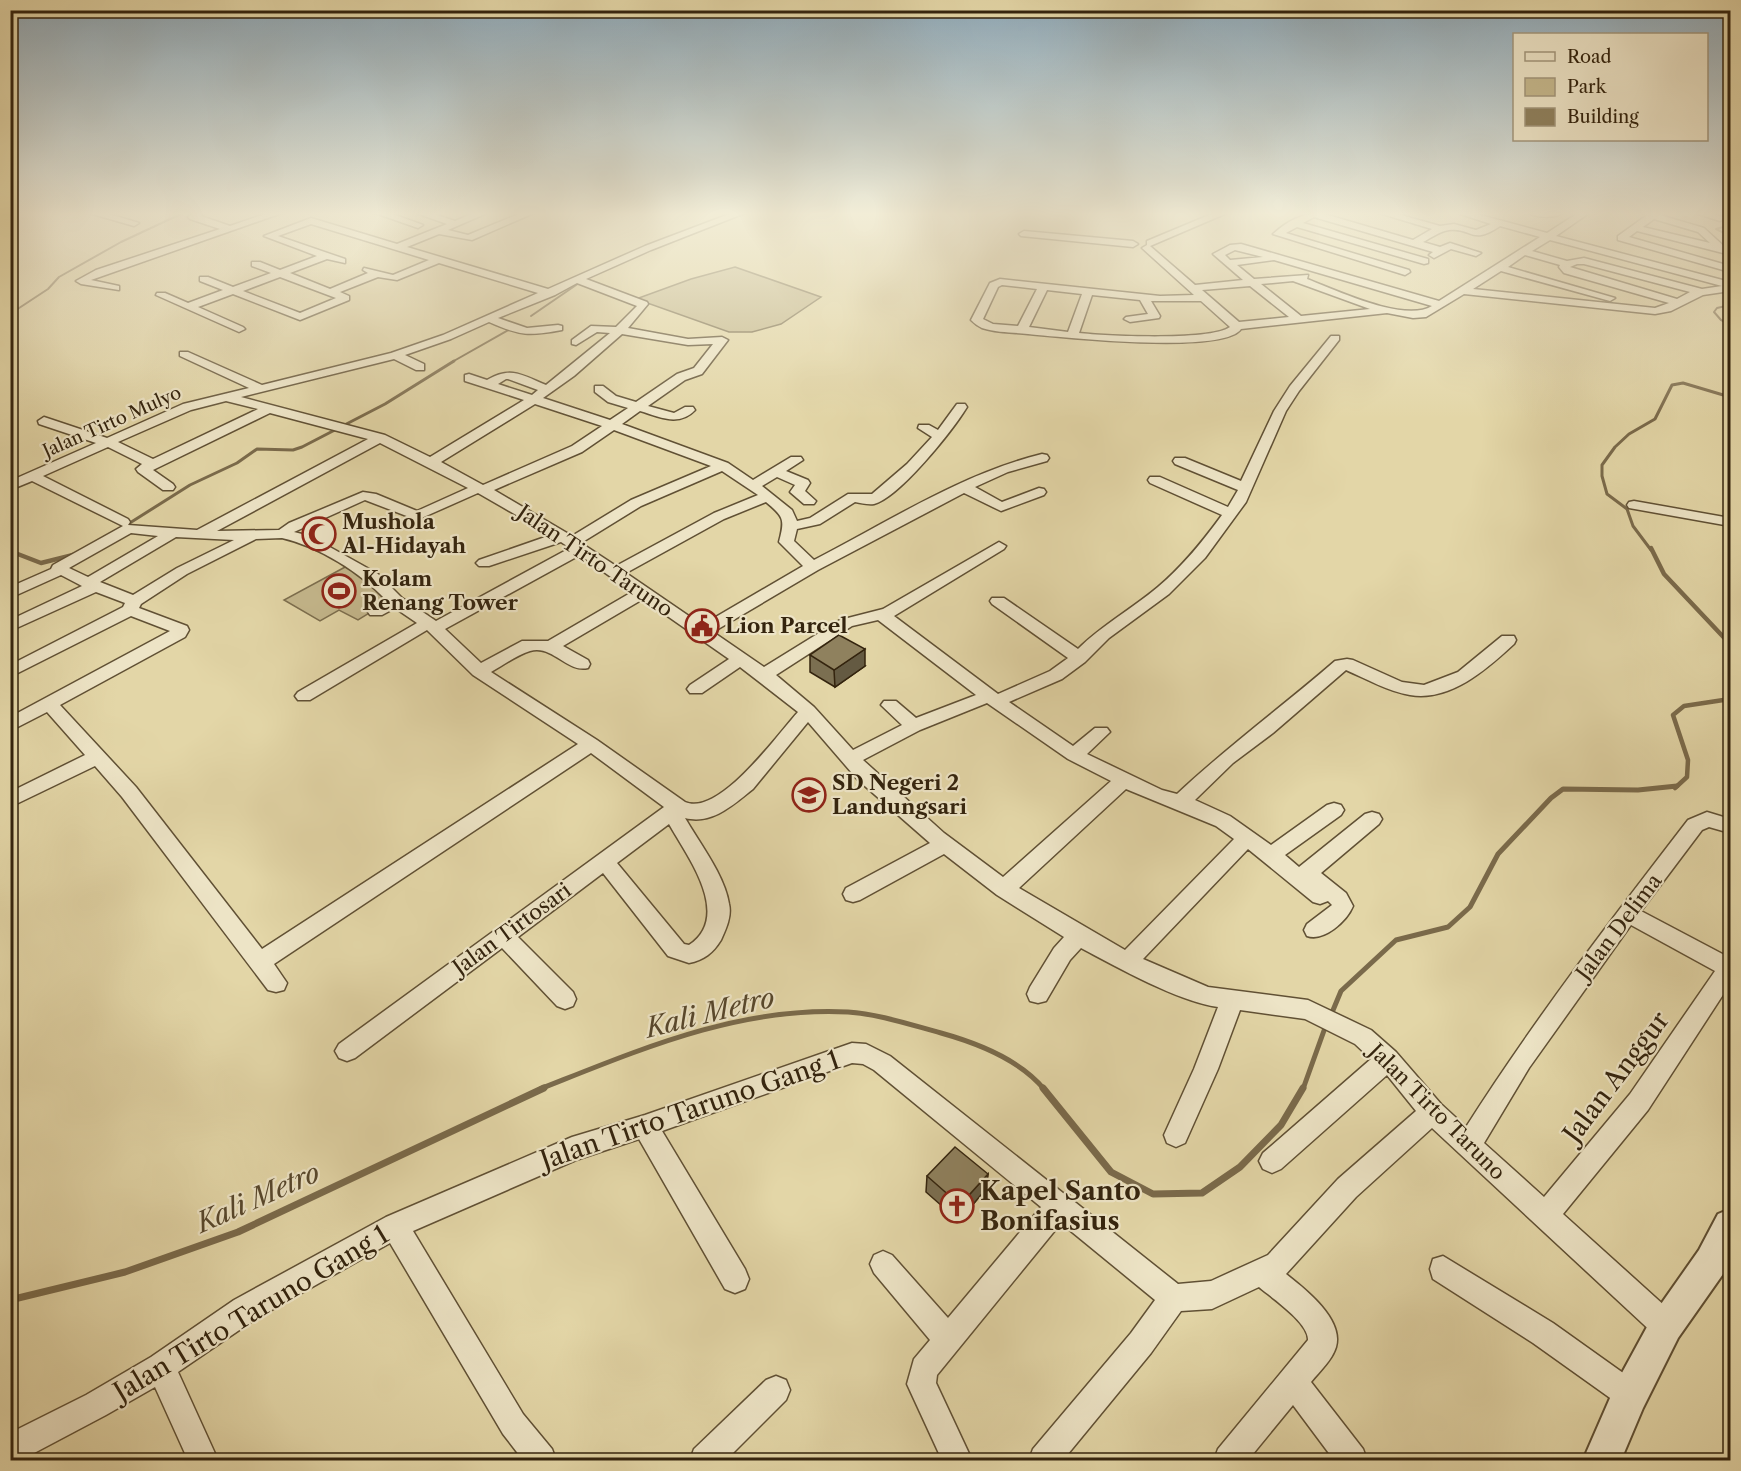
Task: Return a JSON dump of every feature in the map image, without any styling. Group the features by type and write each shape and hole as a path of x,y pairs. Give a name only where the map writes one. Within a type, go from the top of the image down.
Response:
{"street":[{"path":"84,282 116,288"},
{"path":"210,282 295,320 345,298 303,282"},
{"path":"188,307 257,282"},
{"path":"331,292 353,282"},
{"path":"405,282 413,284"},
{"path":"519,282 551,292"},
{"name":"Jalan Tirto Mulyo","path":"10,486 187,407 395,355 490,319 574,282"},
{"path":"431,462 533,399 603,344 643,304 582,282"},
{"path":"1186,282 1236,326 1391,310"},
{"path":"1193,288 1265,282"},
{"path":"1299,282 1414,315 1426,314 1475,282"},
{"path":"1361,282 1441,305"},
{"path":"1550,282 1655,311"},
{"path":"1605,282 1679,303"},
{"path":"1663,282 1701,292"},
{"path":"1712,282 1731,287"},
{"path":"1202,298 1140,299 1044,286 996,283 977,320 984,325 1072,336 1162,341 1231,332 1236,326"},
{"path":"1251,283 1300,321"},
{"path":"1022,330 1044,286"},
{"path":"1461,291 1655,311 1672,308 1701,292 1731,287"},
{"path":"1072,336 1088,291"},
{"path":"161,295 239,329"},
{"path":"1124,340 1130,319 1140,299"},
{"path":"1130,319 1155,316 1140,299"},
{"path":"490,319 509,327 538,332 551,327 558,328"},
{"path":"60,570 58,568 62,564 120,532 136,529 204,532 237,537 287,531 363,496 371,497 417,516 577,448 611,424 641,407 681,377 698,371 722,340 688,342 595,328 575,341 626,346"},
{"path":"850,759 914,726 1056,675 1079,658 1103,634 1163,591 1200,555 1231,514 1246,488 1280,411 1294,389 1335,338"},
{"path":"184,354 261,389"},
{"path":"395,355 420,367"},
{"path":"487,385 504,375 510,375 546,389"},
{"path":"469,378 611,424 723,466 768,496 788,513 791,524 786,542 813,567"},
{"path":"599,389 612,399 673,417 689,410"},
{"name":"Jalan Tirto Taruno","path":"230,398 380,438 481,489 572,542 792,697 865,775 946,844 1004,889 1078,936 1127,962 1206,996 1308,1010 1363,1037 1388,1059 1432,1112 1666,1326"},
{"path":"791,524 796,526 809,524 853,497 873,500 904,476 940,436 961,407"},
{"path":"168,487 143,470 268,409"},
{"path":"44,421 107,442 153,464"},
{"path":"924,428 940,436"},
{"path":"204,532 380,438"},
{"path":"701,633 813,567 964,487 1003,469 1042,459"},
{"path":"752,486 796,460"},
{"path":"1180,461 1246,488"},
{"path":"304,696 431,626 636,503 723,466"},
{"path":"776,472 803,483 797,492 809,501"},
{"path":"32,476 123,522"},
{"path":"1155,480 1231,514"},
{"path":"964,487 1001,507 1039,492"},
{"path":"615,573 719,516 768,496"},
{"path":"1634,505 1731,522"},
{"path":"287,531 373,577 396,601 431,626 479,671 591,744 675,810 719,905 714,931 706,945 692,955 682,954 676,950 605,862"},
{"path":"10,626 91,584 175,532"},
{"path":"10,672 132,606 182,572 256,534"},
{"path":"484,563 572,542"},
{"path":"763,675 846,623 860,618 882,615 999,546"},
{"path":"10,593 60,570 181,630 50,705 10,725"},
{"path":"551,646 643,592"},
{"path":"376,612 396,601"},
{"path":"998,601 1079,658"},
{"path":"882,615 993,699 1074,755 1156,795 1181,802 1223,821 1339,899 1343,906 1341,910 1315,930"},
{"path":"1181,802 1227,758 1267,729 1341,664 1347,664 1410,690 1432,689 1474,670 1508,640"},
{"path":"479,671 528,645 551,646 582,664"},
{"path":"696,689 740,659"},
{"path":"50,705 65,718 96,758 129,792 276,983"},
{"path":"890,705 914,726"},
{"path":"675,810 703,813 725,801 746,784 807,711"},
{"path":"1074,755 1101,732"},
{"path":"261,961 591,744"},
{"path":"10,800 96,758"},
{"path":"1004,889 1124,780"},
{"name":"Jalan Tirtosari","path":"347,1051 675,810"},
{"path":"1271,855 1334,810"},
{"path":"1303,876 1372,819"},
{"name":"Jalan Delima","path":"1468,1146 1521,1061 1584,971 1701,820 1715,819 1731,826"},
{"path":"1127,962 1247,838"},
{"path":"853,894 946,844"},
{"path":"1303,876 1320,896"},
{"path":"1639,900 1730,968"},
{"path":"503,935 565,999"},
{"path":"1038,994 1062,954 1078,936"},
{"name":"Jalan Anggur","path":"1545,1216 1639,1102 1730,968"},
{"path":"1176,1135 1206,1069 1232,1000"},
{"name":"Jalan Tirto Taruno Gang 1","path":"10,1449 96,1405 161,1367 244,1310 395,1226 572,1149 645,1126 852,1053 860,1053 882,1063 1174,1298"},
{"path":"1272,1161 1388,1059"},
{"path":"1044,1461 1141,1343 1174,1298 1212,1295 1277,1264 1347,1188 1432,1112"},
{"path":"645,1126 687,1202 735,1279"},
{"path":"957,1461 921,1384 924,1369 1060,1204"},
{"path":"395,1226 513,1424 541,1461"},
{"path":"1602,1461 1630,1395 1666,1326 1711,1262 1731,1226"},
{"path":"883,1264 948,1340"},
{"path":"1443,1269 1543,1333 1630,1395"},
{"path":"1229,1461 1322,1346 1323,1334 1313,1317 1262,1272"},
{"path":"161,1367 203,1461"},
{"path":"1293,1381 1353,1461"},
{"path":"705,1461 776,1390"}],"green space":[{"path":"684,282 777,282 821,297 781,324 752,332 729,332 636,299"},
{"name":"Kolam Renang Tower","path":"347,566 389,601 358,620 339,610 320,621 284,600"}],"building":[{"path":"839,635 865,649 834,670 810,655"},
{"path":"955,1147 988,1174 960,1205 927,1176"}],"waterway":[{"path":"10,314 48,289 55,282"},
{"path":"531,316 579,283"},
{"path":"1730,305 1717,308 1714,312 1721,320 1730,324"},
{"path":"452,362 510,329"},
{"path":"125,526 190,485 237,463 257,449 293,450 302,447 385,404 454,361"},
{"path":"1651,550 1633,526 1627,509 1607,494 1602,476 1602,465 1615,447 1629,434 1655,419 1672,385 1683,383 1730,397"},
{"path":"1651,548 1664,574 1730,644"},
{"path":"10,551 41,563 73,555"},
{"path":"1675,788 1687,777 1688,760 1673,715 1684,706 1730,699"},
{"path":"1331,1015 1341,991 1396,940 1448,927 1470,907 1498,854 1551,798 1563,789 1638,790 1677,786"},
{"name":"Kali Metro","path":"540,1089 652,1046 690,1034 729,1023 808,1012 848,1012 871,1015 955,1037 983,1047 1010,1061 1023,1069 1043,1088"},
{"name":"Kali Metro","path":"1303,1089 1326,1025"},
{"name":"Kali Metro","path":"10,1300 125,1272 238,1232 544,1088"},
{"name":"Kali Metro","path":"1043,1088 1111,1172 1153,1194 1202,1193 1240,1167 1281,1125 1303,1088"}],"place":[{"name":"Mushola Al-Hidayah","path":"319,534"},
{"name":"Kolam Renang Tower","path":"339,591"},
{"name":"Lion Parcel","path":"702,626"},
{"name":"SD Negeri 2 Landungsari","path":"809,795"},
{"name":"Kapel Santo Bonifasius","path":"957,1206"}]}
